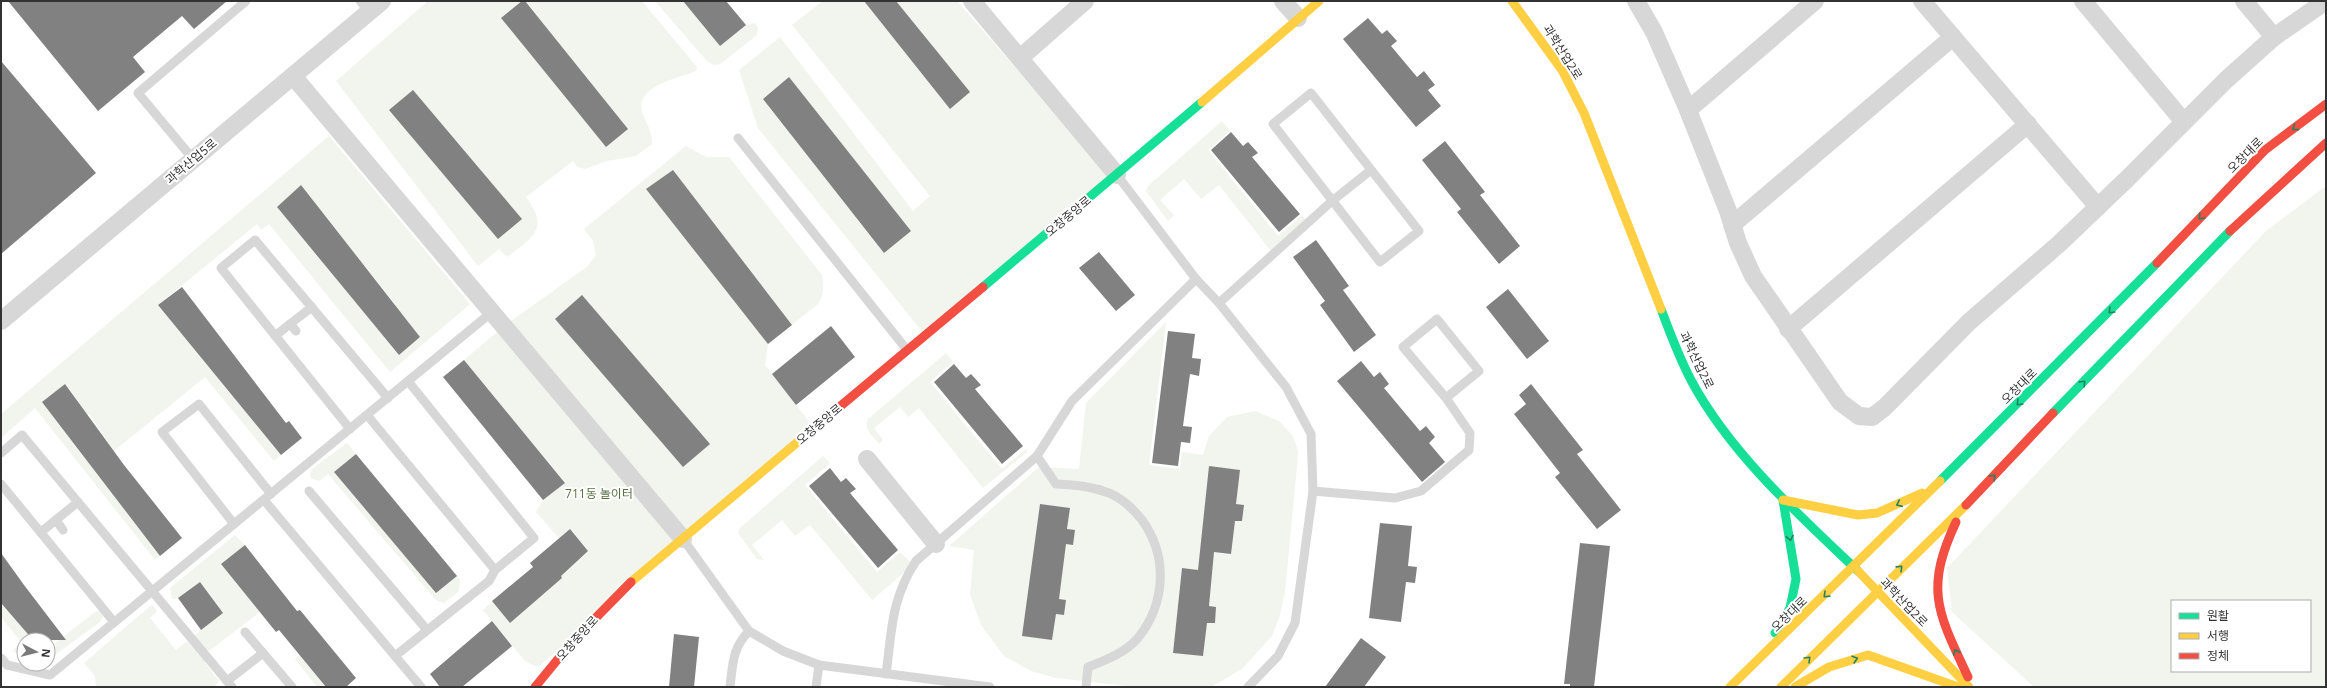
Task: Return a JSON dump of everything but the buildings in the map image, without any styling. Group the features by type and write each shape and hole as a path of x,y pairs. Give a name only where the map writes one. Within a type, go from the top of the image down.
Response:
{"main road":[{"name":"오창중앙로","path":"535,687 572,642 630,583 1117,175 1318,1"},
{"name":"과학산업2로","path":"1512,1 1531,24 1562,70 1584,113 1673,340 1692,382 1745,457 1783,500 1877,590 1969,687"},
{"name":"오창대로","path":"1730,687 1854,568 1934,488 2147,274 2265,150 2326,104"},
{"path":"1781,687 1877,590 1964,508 2175,287 2278,184 2326,144"},
{"path":"1759,659 1790,608 1796,580 1783,500 1858,515 1877,513 1934,488"},
{"path":"1964,508 1942,552 1936,572 1937,600 1943,624 1973,687"},
{"path":"1795,687 1828,667 1868,655 1958,687"}],"street":[{"path":"972,1 1117,175"},
{"path":"1020,58 1085,1"},
{"path":"1283,1 1298,18"},
{"path":"1688,110 1815,1"},
{"path":"1922,1 2098,207"},
{"path":"2083,1 2184,122"},
{"path":"2244,1 2274,37"},
{"path":"1640,2 1688,110 1753,276 1788,329 1840,402 1859,416 1872,417 1884,408 1968,322 2098,207 2226,80 2274,37 2326,1"},
{"name":"과학산업5로","path":"1,321 293,76 370,5"},
{"path":"1732,225 1953,37"},
{"path":"293,76 683,539"},
{"path":"1788,329 2028,124"},
{"path":"867,459 936,544"}],"lane":[{"path":"193,159 138,93 246,1"},
{"path":"1311,93 1371,170 1419,232 1380,262 1273,124 1311,93"},
{"path":"738,138 907,350"},
{"path":"1219,303 1332,201 1371,170"},
{"path":"1117,175 1196,279 1219,303 1286,387 1311,434 1313,491 1295,623 1278,656 1248,687"},
{"path":"350,429 221,268 255,240 388,398"},
{"path":"886,674 896,601 904,579 916,561 1037,456 1072,401 1196,279"},
{"path":"275,336 293,328 312,308"},
{"path":"3,664 50,675 492,312"},
{"path":"1313,491 1395,498 1421,491 1469,450 1470,433 1446,398 1403,347 1437,319 1479,371 1446,398"},
{"path":"395,656 488,581 495,570 534,538 408,381"},
{"path":"234,524 162,432 199,404 267,497 421,687"},
{"path":"367,415 495,570"},
{"path":"1,453 22,436 153,590 230,684 263,653"},
{"path":"1037,456 1056,484 1084,485 1111,494 1134,510 1151,533 1160,560 1161,588 1153,616 1137,639 1115,657 1088,667 1086,687"},
{"path":"1,484 114,622"},
{"path":"309,491 427,630"},
{"path":"41,532 78,502"},
{"path":"56,520 64,530"},
{"path":"683,539 749,631 784,651 819,665 984,687"},
{"path":"730,687 734,657 738,642 749,631"},
{"path":"245,632 292,687"},
{"path":"816,687 819,665"}],"green space":[{"path":"428,1 642,1 697,67 696,71 658,85 650,90 644,97 641,105 643,115 651,133 652,144 636,156 607,161 585,169 577,167 573,161 526,197 537,217 535,232 531,238 507,257 499,249 478,266 336,81"},
{"path":"655,1 726,1 745,25 755,23 758,28 757,35 720,64 714,65 707,61"},
{"path":"823,1 957,1 1036,91 1117,175 925,335 758,128 739,70 780,37 913,211 930,196 792,25"},
{"path":"1222,121 1230,131 1208,150 1278,236 1302,215 1307,221 1271,251 1219,185 1201,199 1184,179 1160,200 1174,215 1168,221 1146,191 1148,186"},
{"path":"329,136 470,304 390,372 269,224 261,230 257,224 158,305 281,455 274,461 205,377 114,451 89,414 81,419 71,405 77,399 65,384 43,402 160,556 155,560 35,408 1,438 1,414","holes":["301,185 314,201 310,205 360,269 365,266 396,305 391,310 398,320 404,316 420,337 399,355 277,207"]},
{"name":"711동 놀이터","path":"686,146 706,157 729,157 822,275 823,290 818,304 768,344 765,365 814,428 538,667 526,662 483,610 492,601 544,594 562,578 559,574 588,551 570,529 559,538 536,512 543,500 565,482 464,360 504,326 588,266 596,255 593,241 584,229"},
{"path":"2326,186 2326,687 2034,687 1952,612 1947,568 2266,231"},
{"path":"1166,322 1149,465 1180,469 1182,452 1203,455 1209,436 1227,417 1255,411 1279,421 1293,436 1298,451 1297,466 1285,592 1280,615 1272,636 1242,669 1211,687 1135,687 1056,678 1031,671 1004,656 981,625 970,594 974,550 949,546 1039,467 1079,469 1086,403","holes":["1210,467 1240,470 1236,504 1244,505 1242,521 1235,521","1040,504 1070,508 1059,599 1066,600 1064,615 1056,614 1052,640 1023,636","1182,568 1212,572 1209,606 1216,607 1215,623 1207,623 1203,656 1173,652"]},
{"path":"946,353 953,362 930,382 1002,469 1026,449 1027,452 983,488 919,408 908,417 900,407 874,428 883,440 879,444 869,432 867,426 868,419"},
{"path":"347,443 356,454 334,472 436,593 457,575 460,580 459,591 444,603 436,600 328,474 319,481 311,478 310,473 312,469"},
{"path":"823,456 830,463 805,485 877,572 900,552 913,565 872,600 810,525 795,536 782,520 752,545 764,560 757,559 738,533 740,528"},
{"path":"235,535 245,545 260,612 205,654 205,663 219,681 214,687 96,687 95,676 84,663 149,607 153,605 157,611 150,618 176,650 222,613 200,582 178,598 172,599 170,588"},
{"path":"1,603 26,632 16,632 16,636 1,617"},
{"path":"100,611 103,616 100,622 56,654 56,643 95,612"},
{"path":"300,655 326,687 317,687 295,659"}],"traffic: fast":[{"path":"983,287 1202,102"},
{"path":"2053,413 2230,231"},
{"path":"1940,481 2157,263"},
{"path":"1661,309 1687,373 1726,434 1746,459 1790,506 1858,571"},
{"path":"1775,633 1790,608 1796,579 1783,500"}],"traffic: slow":[{"path":"1202,102 1319,1"},
{"path":"1512,1 1562,70 1584,113 1661,309"},
{"path":"631,582 825,419"},
{"path":"1730,687 1940,481"},
{"path":"1783,500 1858,515 1877,513 1922,493"},
{"path":"1781,687 1966,505"},
{"path":"1858,571 1969,687"},
{"path":"1795,687 1829,667 1868,655 1958,687"}],"traffic: jam":[{"path":"2157,263 2265,150 2326,104"},
{"path":"2230,231 2326,143"},
{"path":"825,419 983,287"},
{"path":"1966,505 2053,413"},
{"path":"1956,522 1940,566 1938,584 1939,601 1949,635 1968,677"},
{"path":"535,687 572,642 631,582"}]}
